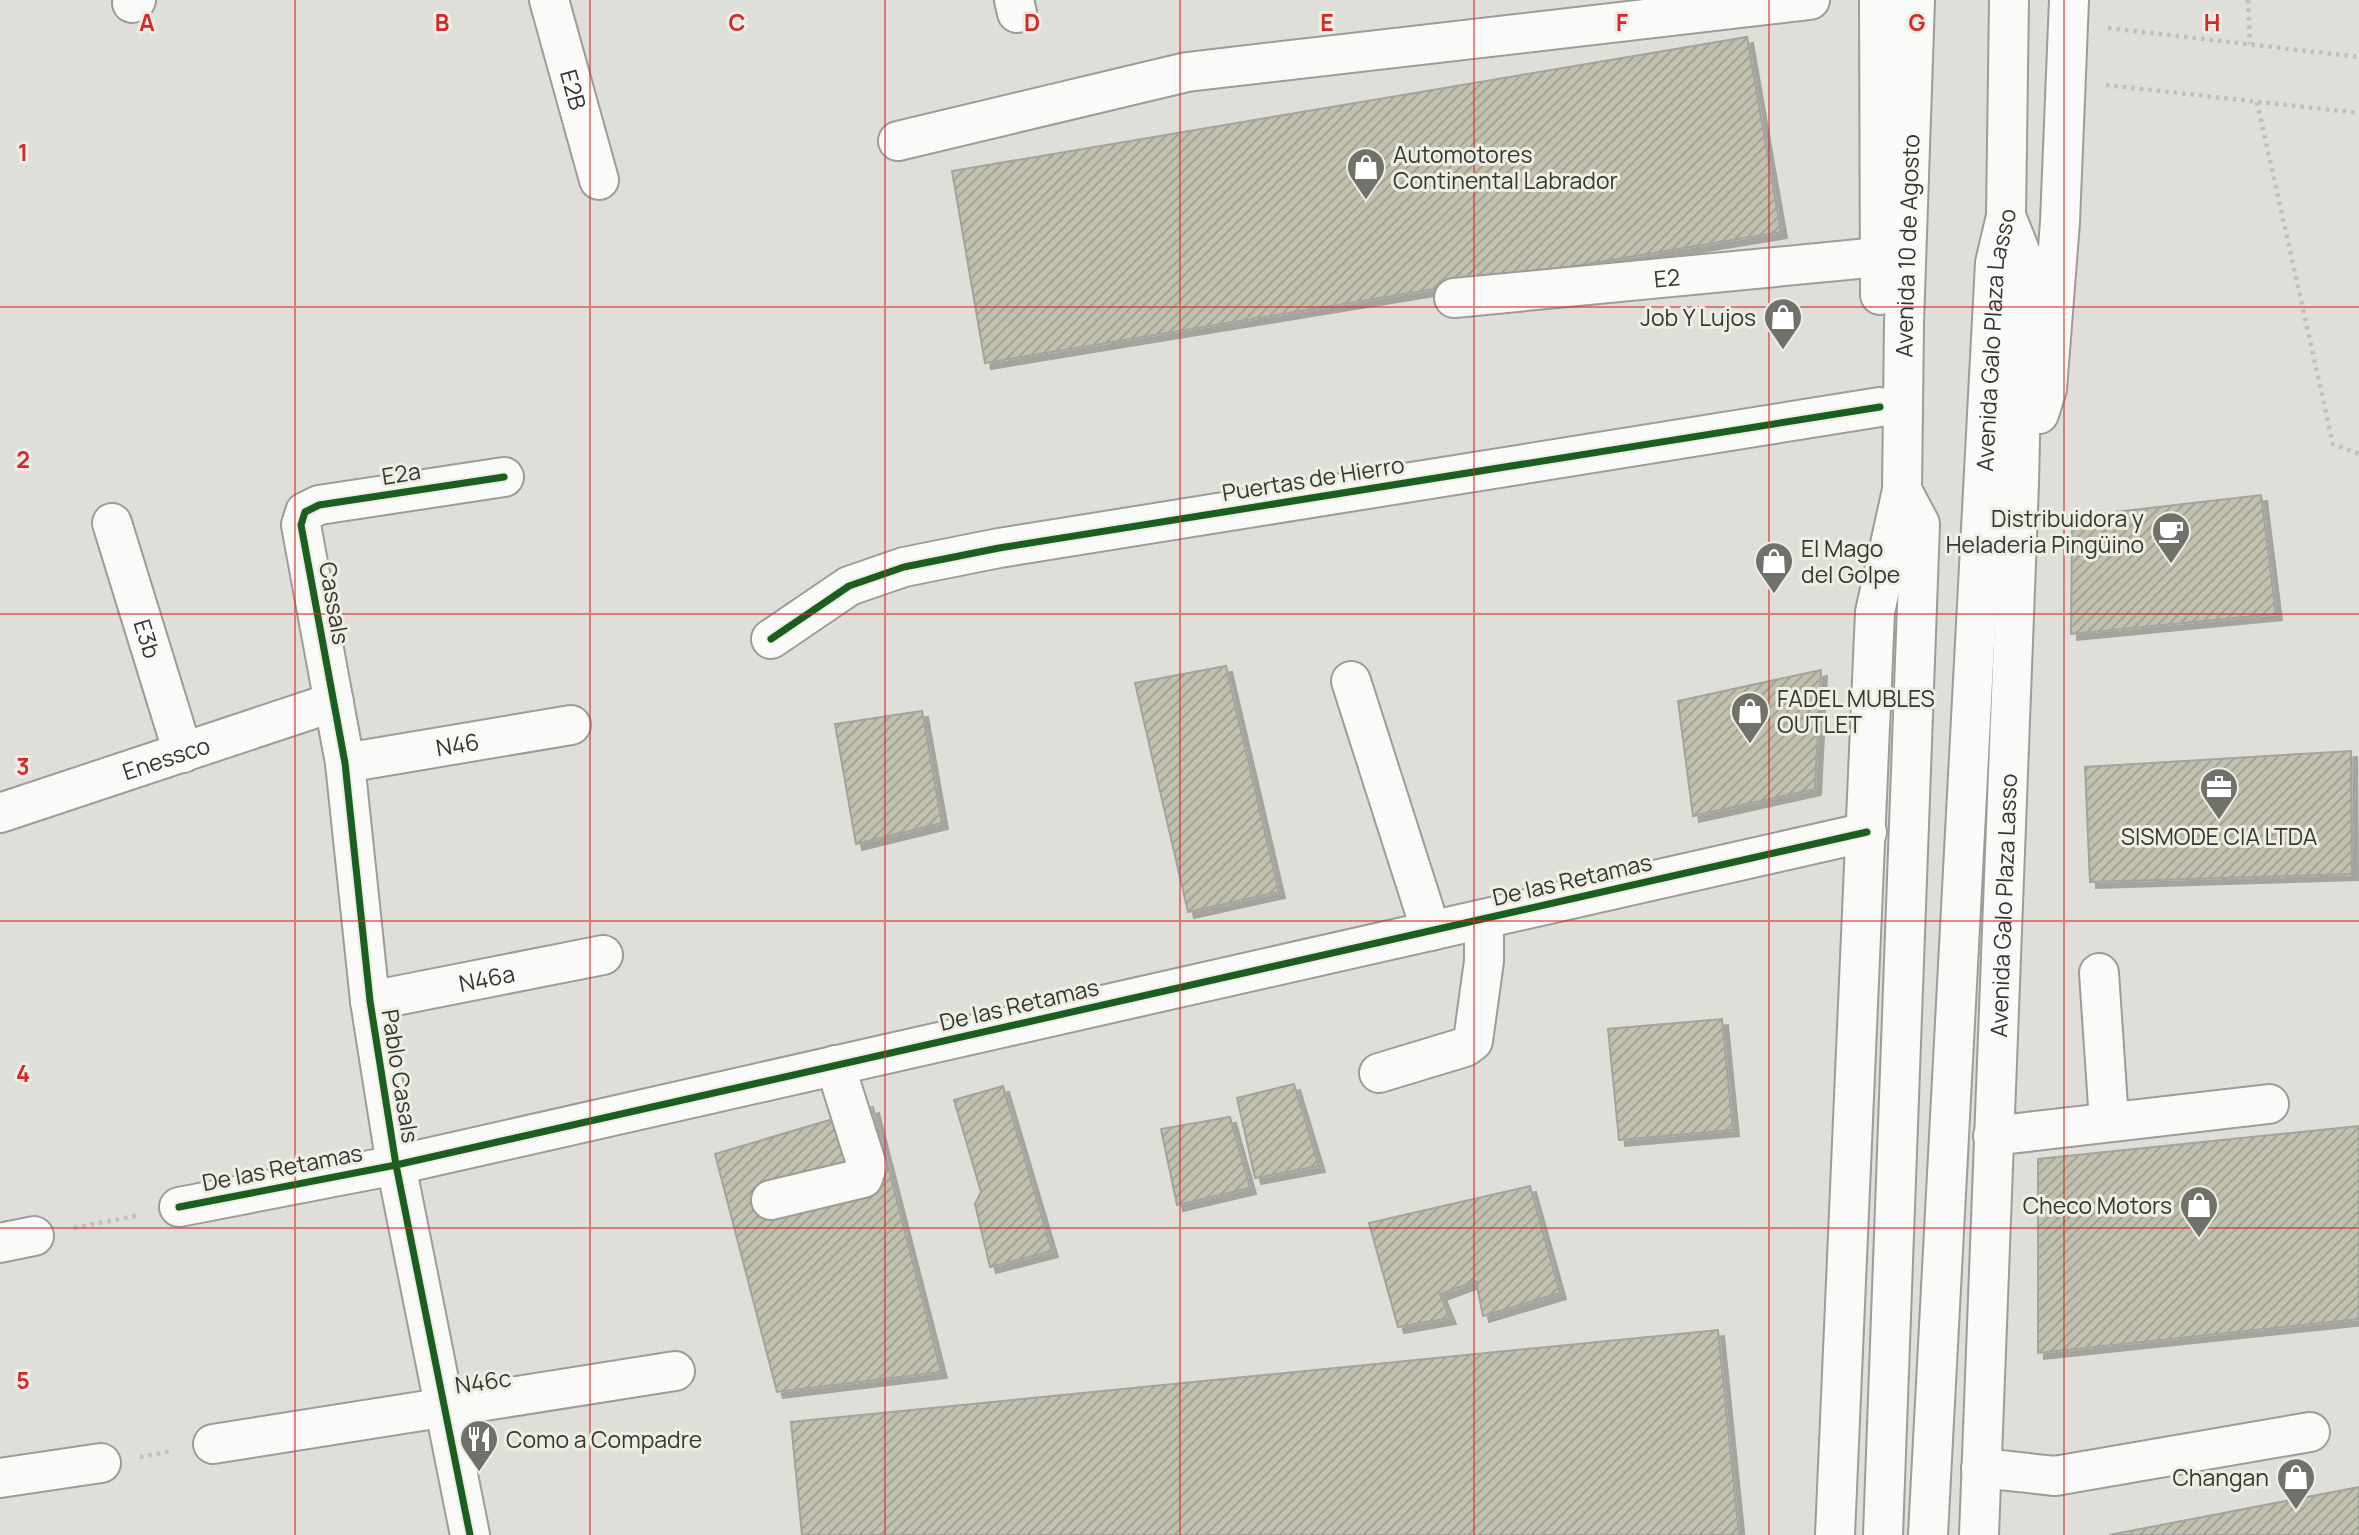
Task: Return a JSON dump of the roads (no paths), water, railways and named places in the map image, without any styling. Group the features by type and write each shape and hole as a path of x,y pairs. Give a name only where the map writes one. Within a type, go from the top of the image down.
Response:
{"main road":[{"name":"E2B","path":"549,0 599,180"},
{"path":"898,141 1187,72 1586,13 1810,0"},
{"path":"1835,1535 1875,612 1880,407 1879,0"},
{"name":"Avenida 10 de Agosto","path":"1902,490 1904,323 1915,0"},
{"path":"2006,216 2010,0"},
{"path":"2019,484 2047,388 2060,222 2069,0"},
{"name":"Avenida Galo Plaza Lasso","path":"1979,1535 2019,484 2024,261 2006,216"},
{"name":"Avenida Galo Plaza Lasso","path":"1928,1535 1994,277 2006,216"},
{"name":"E2","path":"1454,298 1880,257"},
{"name":"Puertas de Hierro","path":"771,639 849,586 904,567 1026,544 1880,407"},
{"name":"E2a","path":"305,512 318,505 504,477"},
{"path":"1875,612 1902,490"},
{"path":"1883,1535 1920,524 1902,490"},
{"name":"Cassals","path":"305,512 301,525 334,702"},
{"name":"E3b","path":"112,523 183,752"},
{"path":"1351,681 1431,930"},
{"name":"Enessco","path":"0,813 334,702"},
{"name":"Pablo Casals","path":"334,702 345,764 370,1001 396,1165 470,1535"},
{"name":"N46","path":"345,764 571,725"},
{"name":"De las Retamas","path":"179,1207 396,1165 1867,832"},
{"path":"1379,1073 1465,1047 1474,1041 1485,961 1484,919"},
{"name":"N46a","path":"370,1001 603,954"},
{"path":"2099,973 2109,1121"},
{"path":"771,1200 863,1178 867,1166 835,1065"},
{"path":"1993,1136 2269,1104"},
{"name":"N46c","path":"213,1444 675,1371"},
{"path":"1982,1468 2055,1476 2310,1432"},
{"path":"0,1478 101,1463"}],"place":[{"name":"Automotores Continental Labrador","path":"1366,201"},
{"name":"Job Y Lujos","path":"1783,351"},
{"name":"Distribuidora y Heladeria Pingüino","path":"2171,565"},
{"name":"El Mago del Golpe","path":"1774,595"},
{"name":"FADEL MUBLES OUTLET","path":"1750,745"},
{"name":"SISMODE CIA LTDA","path":"2219,821"},
{"name":"Checo Motors","path":"2199,1239"},
{"name":"Como a Compadre","path":"479,1473"},
{"name":"Changan","path":"2296,1511"}]}
